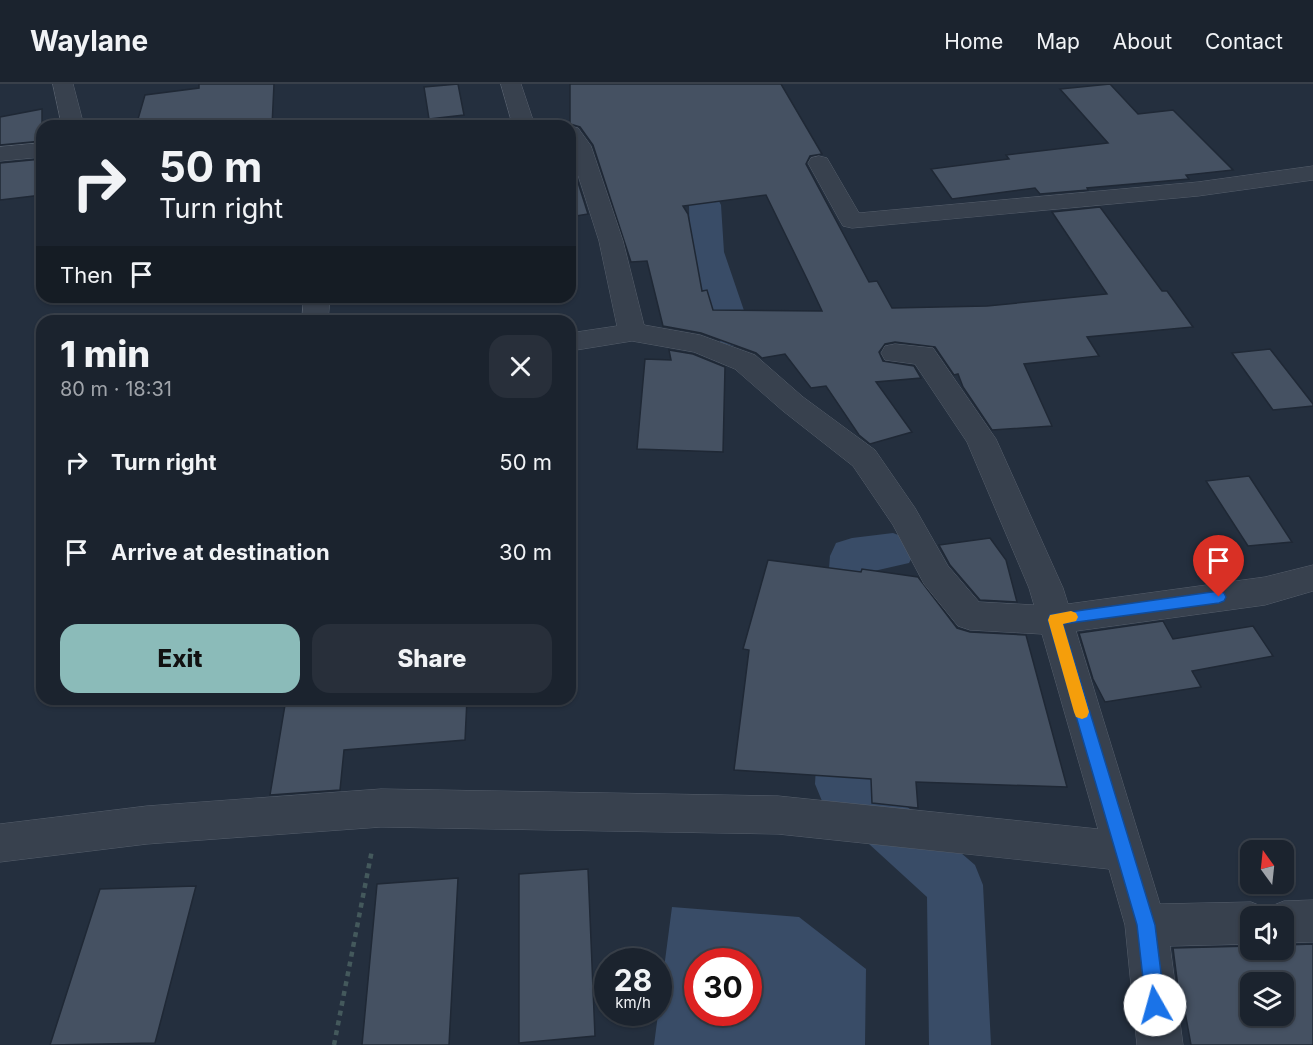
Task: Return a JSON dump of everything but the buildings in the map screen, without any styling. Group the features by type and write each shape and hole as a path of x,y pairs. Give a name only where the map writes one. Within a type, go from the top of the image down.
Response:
{"street":[{"path":"63,84 72,120"},
{"path":"511,84 522,120"},
{"path":"576,141 580,146 611,242 632,333"},
{"path":"0,154 36,151"},
{"path":"819,163 852,221 1198,189 1313,173"},
{"path":"576,341 632,333 700,344 745,362 794,404 864,458 904,517 936,575 970,616 1055,620 1265,591 1313,578"},
{"path":"895,353 923,355 981,439 1046,588 1146,925 1160,1045"},
{"path":"0,843 147,825 381,808 778,815 1123,851"},
{"path":"1294,922 1313,921"},
{"path":"1146,925 1240,922"}],"path":[{"path":"334,1045 381,808"}],"water":[{"path":"672,907 799,917 866,969 865,1045 654,1045 656,1026 672,1026 672,948 667,948"}],"waterway":[{"path":"638,84 642,95 671,136 705,205 707,252 734,334"},
{"path":"848,632 852,556 893,551"},
{"path":"844,715 841,784 955,885 960,1045"}],"slow traffic":[{"path":"1071,617 1055,620 1082,712"}],"route":[{"path":"1155,1005 1146,925 1055,620 1219,597"}]}
